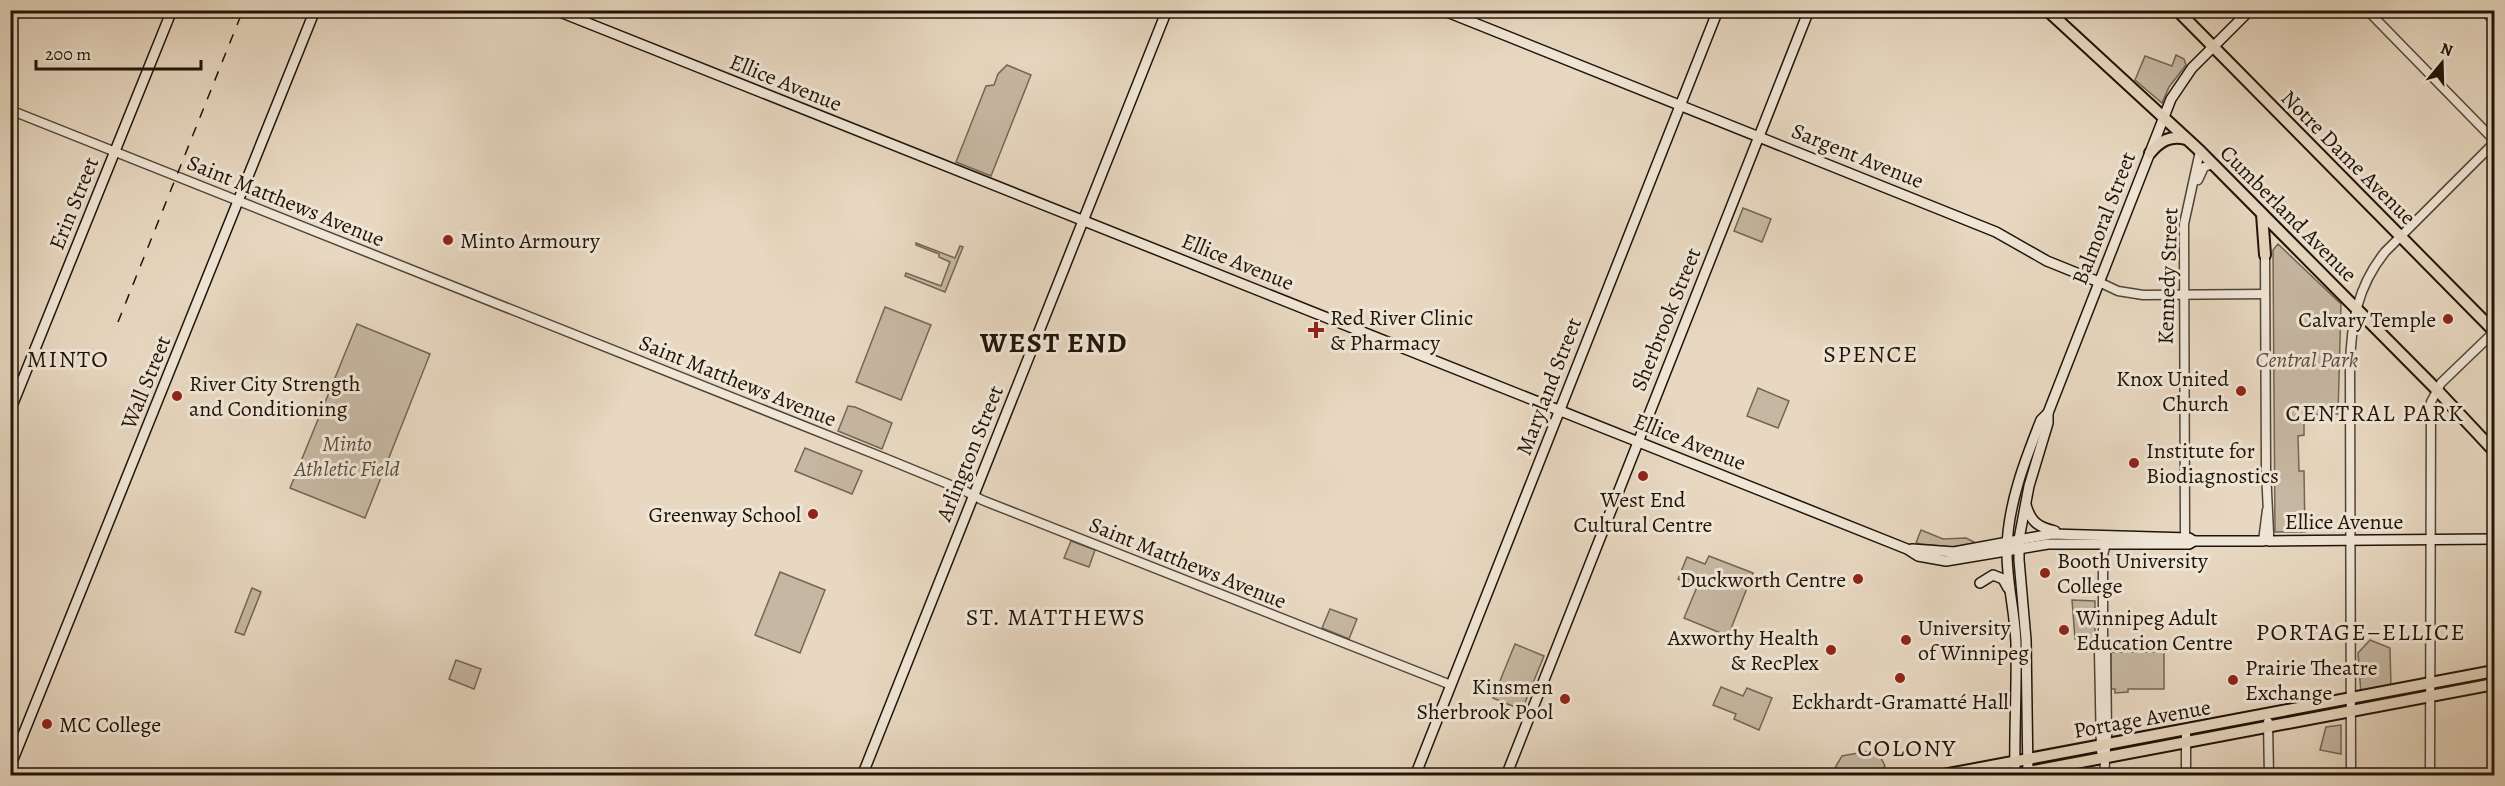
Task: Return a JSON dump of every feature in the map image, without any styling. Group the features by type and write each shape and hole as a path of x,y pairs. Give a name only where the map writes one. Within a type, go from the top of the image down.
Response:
{"main road":[{"name":"Erin Street","path":"10,411 172,10"},
{"name":"Wall Street","path":"10,767 315,10"},
{"name":"Ellice Avenue","path":"555,10 1638,441 1907,549 1918,556 1946,561 2007,545 2184,538 2194,541 2494,539"},
{"name":"Arlington Street","path":"862,776 1167,10"},
{"name":"Sargent Avenue","path":"1442,10 1996,232 2047,261 2099,282"},
{"name":"Maryland Street","path":"1414,776 1718,10"},
{"name":"Sherbrook Street","path":"1506,776 1809,10"},
{"name":"Cumberland Avenue","path":"2047,10 2200,151 2436,389 2494,451"},
{"name":"Notre Dame Avenue","path":"2177,10 2494,332"},
{"name":"Balmoral Street","path":"2028,774 2026,640 2019,544 2025,502 2048,423 2048,413 2164,117 2180,84 2250,10"},
{"path":"2150,153 2164,140 2187,139"},
{"path":"2262,214 2265,255"},
{"path":"2265,255 2271,242 2284,237"},
{"name":"Balmoral Street","path":"2012,775 2015,761 2016,644 2007,545 2019,483 2041,420 2048,413"},
{"path":"2025,502 2030,517 2037,525 2066,534"},
{"name":"Ellice Avenue","path":"2019,544 2066,534 2101,541"},
{"path":"1980,583 1987,577 1996,576 2004,581 2011,592"},
{"name":"Portage Avenue","path":"2012,775 2028,774 2186,742 2351,697 2494,671"},
{"name":"Portage Avenue","path":"1938,776 2186,730 2351,710 2494,684"}],"street":[{"path":"2351,776 2350,367 2355,308 2373,268 2400,237 2494,141 2367,10"},
{"path":"2484,10 2494,21"},
{"name":"Saint Matthews Avenue","path":"10,110 1451,685"},
{"name":"Kennedy Street","path":"2184,538 2184,224 2200,151"},
{"name":"Kennedy Street","path":"2192,190 2203,168 2212,164"},
{"path":"2265,255 2266,541"},
{"name":"Sargent Avenue","path":"2099,282 2129,294 2265,294"},
{"path":"2430,776 2431,402 2436,389 2494,332"},
{"path":"2101,541 2103,645 2099,651 2104,774"},
{"path":"2267,720 2269,776"},
{"path":"2186,730 2186,776"}],"green space":[{"path":"2176,55 2184,59 2186,65 2169,87 2162,103 2135,80 2145,56 2172,66"},
{"path":"1007,65 1031,75 991,176 956,162 986,86 994,85 998,74"},
{"path":"1743,208 1771,219 1762,242 1734,231"},
{"path":"916,243 955,258 960,246 963,247 945,292 905,276 906,273 941,286 950,262"},
{"name":"Central Park","path":"2278,244 2341,304 2338,414 2304,415 2304,435 2298,436 2299,471 2304,471 2305,532 2275,532 2273,250"},
{"path":"885,307 931,325 901,400 856,382"},
{"name":"Minto Athletic Field","path":"357,324 430,354 365,518 290,488"},
{"path":"1758,388 1789,401 1778,428 1747,416"},
{"path":"848,406 892,423 882,449 838,431"},
{"path":"805,448 862,471 852,494 795,471"},
{"path":"1921,530 1943,539 1966,538 1976,543 1951,547 1916,543"},
{"path":"1071,541 1095,550 1089,567 1064,558"},
{"path":"1709,556 1753,573 1728,636 1684,618 1697,587 1678,579 1687,557 1705,564"},
{"path":"780,572 825,590 800,653 755,635"},
{"path":"252,588 261,592 244,635 235,632"},
{"path":"2072,600 2095,601 2095,639 2075,639"},
{"path":"1330,609 1357,619 1349,639 1322,628"},
{"path":"2370,640 2390,648 2391,688 2361,694 2358,653"},
{"path":"1515,644 1544,656 1522,710 1493,698"},
{"path":"2111,652 2164,652 2164,689 2128,689 2128,692 2115,693 2115,689 2111,689"},
{"path":"456,660 481,669 474,689 449,679"},
{"path":"1721,687 1743,696 1747,688 1772,698 1759,730 1734,719 1736,714 1713,705"},
{"path":"2341,725 2341,754 2320,750 2326,727"},
{"path":"1874,750 1885,766 1880,772 1834,775 1842,756"}],"railway":[{"path":"118,322 243,10"}],"place":[{"name":"Minto Armoury","path":"448,240"},
{"name":"Calvary Temple","path":"2448,319"},
{"name":"Red River Clinic & Pharmacy","path":"1316,330"},
{"name":"Knox United Church","path":"2241,391"},
{"name":"River City Strength and Conditioning","path":"177,396"},
{"name":"Institute for Biodiagnostics","path":"2134,463"},
{"name":"West End Cultural Centre","path":"1643,476"},
{"name":"Greenway School","path":"813,514"},
{"name":"Booth University College","path":"2045,573"},
{"name":"Duckworth Centre","path":"1858,579"},
{"name":"Winnipeg Adult Education Centre","path":"2064,630"},
{"name":"University of Winnipeg","path":"1906,640"},
{"name":"Axworthy Health & RecPlex","path":"1831,650"},
{"name":"Eckhardt-Gramatté Hall","path":"1900,678"},
{"name":"Prairie Theatre Exchange","path":"2233,680"},
{"name":"Kinsmen Sherbrook Pool","path":"1565,699"},
{"name":"MC College","path":"47,724"}],"district":[{"name":"WEST END","path":"1054,342"},
{"name":"SPENCE","path":"1871,354"},
{"name":"MINTO","path":"68,359"},
{"name":"CENTRAL PARK","path":"2375,413"},
{"name":"ST. MATTHEWS","path":"1056,617"},
{"name":"PORTAGE–ELLICE","path":"2361,632"},
{"name":"COLONY","path":"1907,748"}]}
